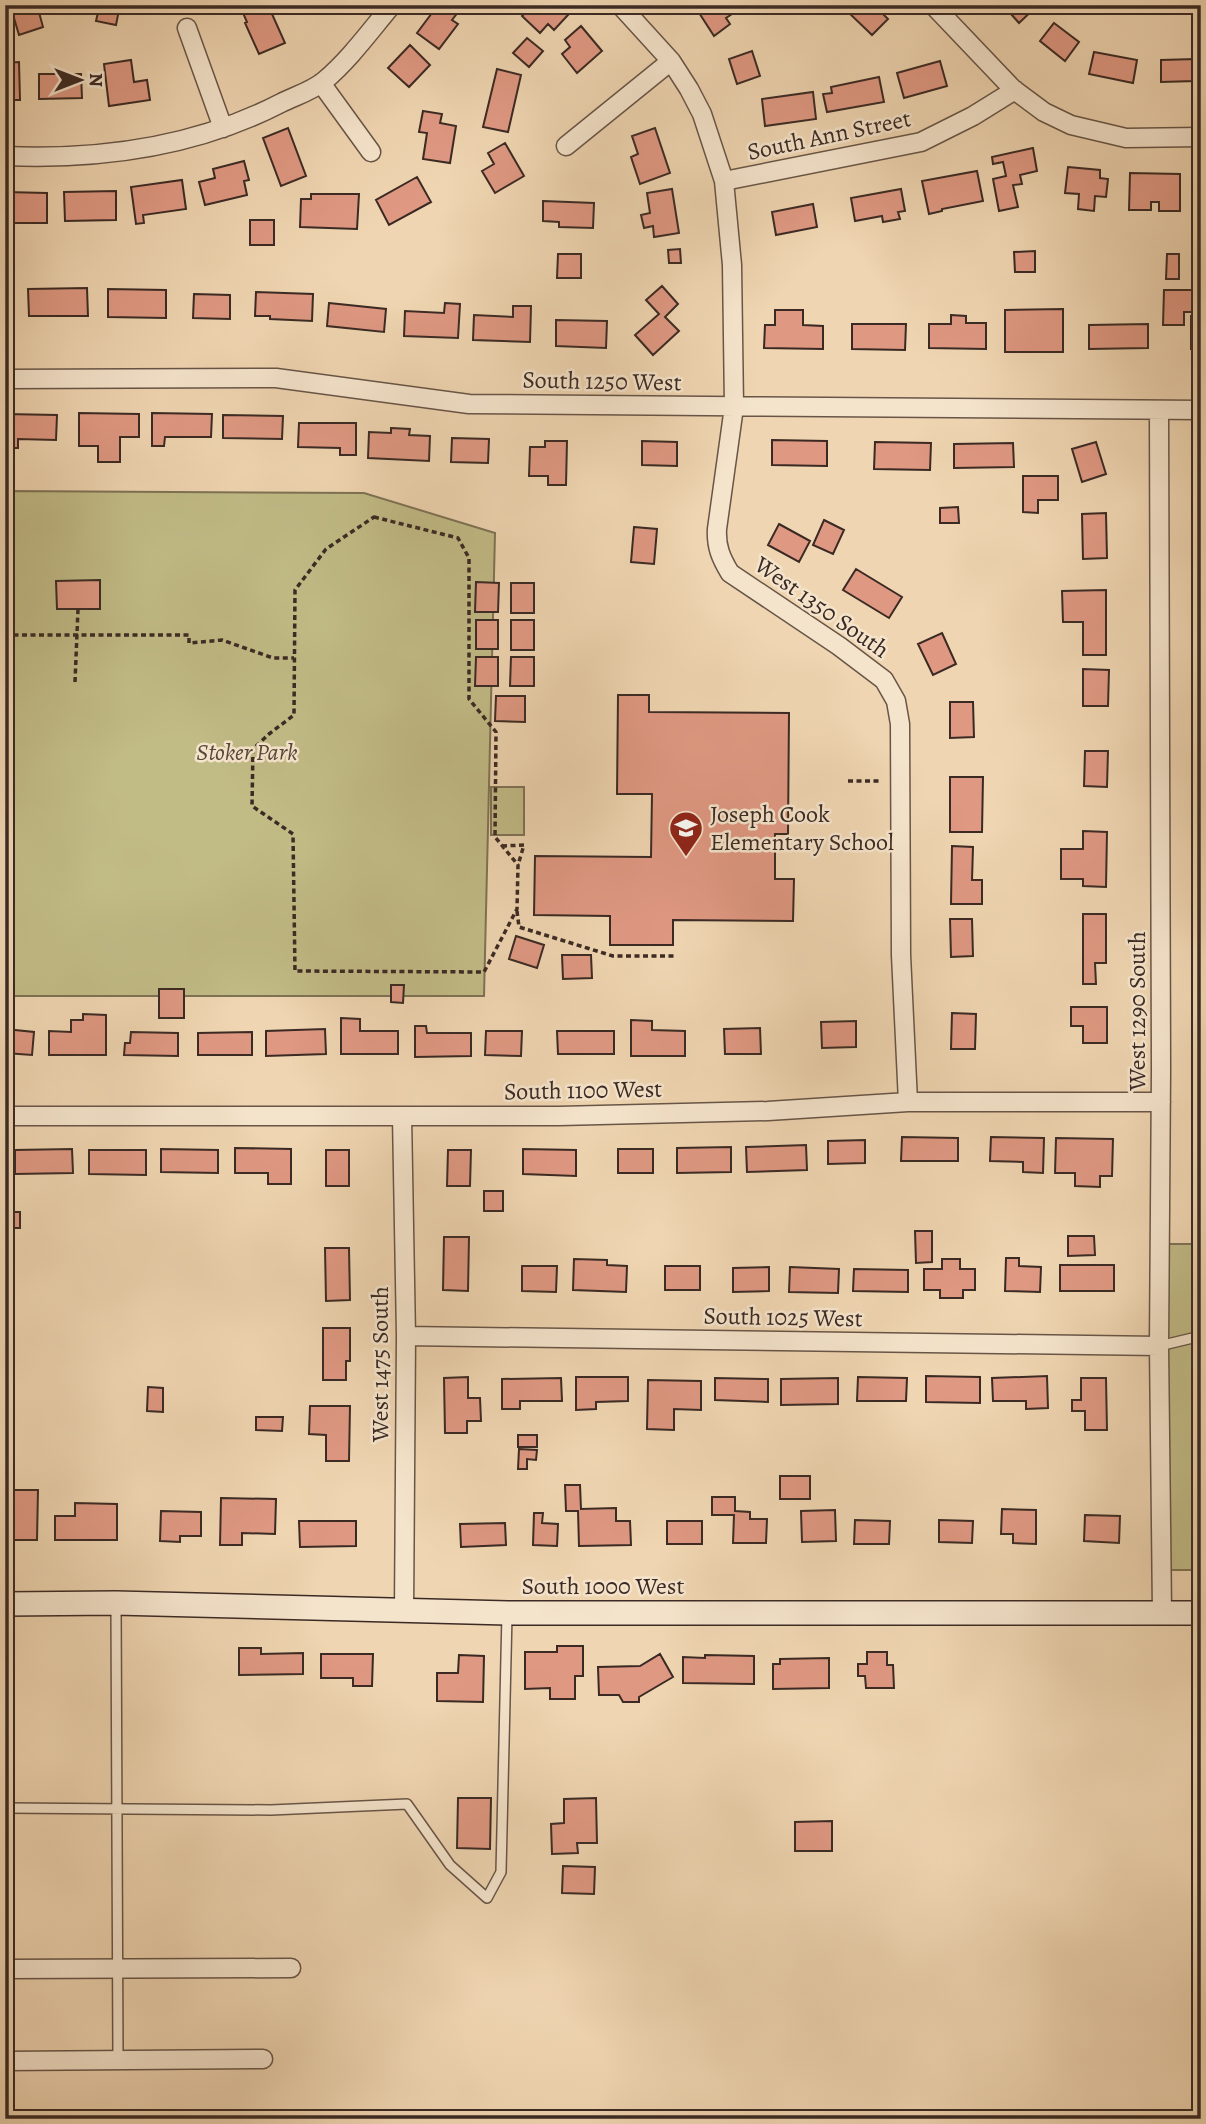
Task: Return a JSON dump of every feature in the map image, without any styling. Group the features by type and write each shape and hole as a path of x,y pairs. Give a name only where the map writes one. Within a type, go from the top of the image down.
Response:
{"main road":[{"name":"South 1000 West","path":"5,1604 508,1613 1201,1614"}],"street":[{"path":"5,156 43,158 108,153 168,145 223,128 264,112 321,83 347,59 392,5"},
{"name":"West 1350 South","path":"620,5 671,61 702,114 724,181 733,265 734,407 717,530 716,544 721,558 730,573 839,646 884,680 896,701 900,724 901,956 908,1102"},
{"path":"933,5 1015,90 1044,112 1071,125 1126,138 1201,137"},
{"path":"187,28 223,128"},
{"path":"566,146 671,61"},
{"path":"321,83 371,152"},
{"name":"South Ann Street","path":"724,181 921,142 973,116 1015,90"},
{"name":"South 1250 West","path":"5,379 276,378 469,404 1201,410"},
{"name":"West 1290 South","path":"1160,410 1162,1613"},
{"name":"South 1100 West","path":"5,1116 559,1116 768,1111 908,1102 1161,1102"},
{"name":"West 1475 South","path":"402,1116 406,1336 404,1612"},
{"name":"South 1025 West","path":"406,1336 1160,1346"},
{"path":"5,1969 291,1968"},
{"path":"5,2061 263,2059"}],"lane":[{"path":"1160,1346 1201,1336"},
{"path":"116,1604 118,2060"},
{"path":"5,1808 271,1810 407,1804 450,1866 487,1898 501,1872 508,1613"}],"path":[{"path":"517,909 484,972 295,971 293,834 252,806 253,749 294,715 295,590 326,549 373,517 458,538 469,558 469,699 496,732 495,837 518,865"},
{"path":"75,682 78,609"},
{"path":"5,635 189,635 189,643 222,640 273,658 294,658"},
{"path":"848,781 879,781"},
{"path":"502,846 524,845 518,865 519,927 613,956 674,956"}],"green space":[{"name":"Stoker Park","path":"5,491 364,493 495,533 484,996 5,996"},
{"path":"491,787 524,787 524,835 491,835"},
{"path":"1164,1244 1201,1244 1201,1570 1163,1570"}],"building":[{"path":"5,5 37,5 43,27 19,35 11,8 5,9"},
{"path":"87,5 120,5 116,25 96,21 99,8"},
{"path":"268,5 285,43 259,54 245,23 247,22 240,6"},
{"path":"438,5 462,7 452,20 458,24 439,49 417,33"},
{"path":"533,5 559,5 568,15 554,30 548,24 540,33 522,16"},
{"path":"694,5 743,7 726,18 730,24 714,36"},
{"path":"854,5 874,5 888,19 872,35 848,12"},
{"path":"1003,5 1038,5 1019,23"},
{"path":"1054,23 1079,42 1065,61 1040,41"},
{"path":"581,26 602,51 577,73 562,54 570,47 565,40"},
{"path":"527,38 543,51 529,67 513,53"},
{"path":"410,45 430,65 409,87 388,68"},
{"path":"752,51 760,76 737,84 729,59"},
{"path":"1094,52 1137,60 1133,83 1089,74"},
{"path":"1195,59 1195,81 1161,82 1161,60"},
{"path":"131,60 134,82 147,80 150,100 109,106 104,64"},
{"path":"940,61 947,86 904,98 897,73"},
{"path":"19,62 20,100 5,100 5,63"},
{"path":"497,69 521,75 508,132 483,127"},
{"path":"39,74 81,74 82,98 39,99"},
{"path":"879,77 884,102 827,112 823,94 832,93 831,87"},
{"path":"813,92 816,119 765,126 762,99"},
{"path":"423,111 442,114 440,123 456,126 450,163 423,159 427,133 419,132"},
{"path":"288,128 306,176 281,186 263,138"},
{"path":"655,128 670,173 640,184 631,157 638,154 632,136"},
{"path":"505,143 524,176 495,193 482,171 494,164 488,153"},
{"path":"1033,148 1037,171 1020,175 1022,184 1013,185 1018,207 999,211 993,179 1006,176 1003,162 993,164 992,157"},
{"path":"244,161 249,180 244,181 247,195 205,205 199,182 215,178 213,169"},
{"path":"1068,167 1100,170 1100,178 1108,179 1106,197 1095,196 1094,211 1078,209 1079,194 1065,193"},
{"path":"977,171 983,201 929,214 922,181"},
{"path":"1130,173 1180,174 1180,211 1159,211 1159,202 1151,202 1151,210 1129,210"},
{"path":"1196,175 1201,175 1201,204 1195,204"},
{"path":"417,177 431,202 389,225 376,200"},
{"path":"182,180 186,209 143,215 144,223 136,224 131,187"},
{"path":"672,189 679,233 654,237 653,226 644,228 641,215 650,213 647,193"},
{"path":"901,189 905,211 898,212 900,219 883,222 882,216 855,221 851,198"},
{"path":"116,191 116,220 65,221 64,192"},
{"path":"5,192 47,193 47,223 5,223"},
{"path":"311,194 359,194 357,229 300,227 301,199 311,199"},
{"path":"543,201 594,203 593,228 559,227 559,222 543,221"},
{"path":"813,204 817,227 776,235 772,212"},
{"path":"250,220 274,220 274,245 250,245"},
{"path":"680,249 681,263 669,263 668,250"},
{"path":"1035,251 1035,272 1015,272 1014,252"},
{"path":"558,254 581,254 581,278 557,278"},
{"path":"1167,254 1179,254 1179,279 1166,279"},
{"path":"662,286 678,304 665,317 679,331 653,355 635,335 659,314 646,300"},
{"path":"87,288 88,316 29,316 28,289"},
{"path":"108,289 166,290 166,318 108,317"},
{"path":"1164,290 1194,290 1193,312 1184,312 1184,325 1163,325"},
{"path":"256,292 313,294 312,321 255,316"},
{"path":"194,294 230,295 230,319 193,318"},
{"path":"329,303 386,309 384,332 327,326"},
{"path":"445,303 460,304 458,338 404,336 405,311 444,313"},
{"path":"513,306 531,306 530,342 473,340 474,315 513,317"},
{"path":"1063,309 1063,352 1005,352 1005,310"},
{"path":"775,310 803,310 803,325 823,326 823,349 764,348 765,325 775,325"},
{"path":"951,315 966,316 966,323 986,323 986,349 929,348 929,324 951,324"},
{"path":"1201,315 1201,349 1191,349 1191,316"},
{"path":"556,320 607,321 606,348 556,346"},
{"path":"852,324 906,324 905,350 852,349"},
{"path":"1148,324 1148,348 1089,349 1089,325"},
{"path":"79,413 139,414 139,437 120,437 120,462 98,462 98,446 79,446"},
{"path":"152,413 212,414 211,437 165,437 164,446 152,446"},
{"path":"5,414 57,415 56,440 18,439 18,448 5,448"},
{"path":"223,415 283,416 282,439 223,438"},
{"path":"299,423 356,423 356,455 340,455 340,448 298,447"},
{"path":"391,428 410,429 409,435 430,436 429,461 368,458 369,432 391,433"},
{"path":"452,438 489,439 488,463 451,462"},
{"path":"772,440 827,441 827,466 772,465"},
{"path":"545,441 567,441 566,485 548,485 548,476 529,476 530,447 545,447"},
{"path":"642,441 677,442 677,466 642,465"},
{"path":"875,442 931,443 930,470 874,469"},
{"path":"1096,442 1106,474 1082,482 1072,449"},
{"path":"1013,443 1014,467 954,468 954,444"},
{"path":"1023,476 1058,476 1058,500 1038,500 1038,513 1023,512"},
{"path":"958,507 959,523 940,523 940,508"},
{"path":"1106,513 1107,558 1083,559 1082,514"},
{"path":"824,520 844,530 833,554 813,545"},
{"path":"779,524 810,541 799,562 768,545"},
{"path":"634,527 657,529 654,564 631,562"},
{"path":"856,569 902,597 889,618 843,590"},
{"path":"100,580 100,609 57,609 56,581"},
{"path":"476,582 499,583 498,612 475,612"},
{"path":"511,583 534,583 534,613 511,613"},
{"path":"1106,590 1106,655 1083,655 1083,622 1063,622 1062,591"},
{"path":"476,620 498,620 498,649 476,649"},
{"path":"511,620 534,620 534,650 511,650"},
{"path":"942,633 956,664 933,675 918,644"},
{"path":"476,657 498,657 498,686 475,686"},
{"path":"511,657 534,657 534,686 510,686"},
{"path":"1083,669 1109,670 1108,706 1083,706"},
{"path":"618,695 649,695 649,712 789,713 788,834 775,834 775,879 794,879 793,921 673,920 673,945 610,945 610,916 534,915 535,856 651,857 652,794 617,794"},
{"path":"496,696 525,696 525,722 495,721"},
{"path":"950,702 973,702 974,737 950,738"},
{"path":"1085,751 1108,751 1107,787 1084,786"},
{"path":"950,777 983,777 982,832 950,832"},
{"path":"1083,831 1107,832 1106,887 1083,886 1083,879 1061,879 1061,849 1083,849"},
{"path":"952,846 973,847 972,880 982,880 982,904 951,904"},
{"path":"1083,914 1106,914 1106,963 1095,963 1096,984 1083,984"},
{"path":"950,919 972,919 973,956 951,957"},
{"path":"516,936 544,945 537,968 509,959"},
{"path":"562,955 591,955 592,978 563,979"},
{"path":"391,985 404,985 403,1003 391,1002"},
{"path":"159,989 184,989 184,1018 159,1018"},
{"path":"1071,1007 1107,1007 1107,1043 1083,1043 1083,1026 1071,1026"},
{"path":"952,1013 976,1014 975,1049 951,1049"},
{"path":"83,1014 106,1015 106,1055 49,1055 49,1031 71,1032 71,1020 83,1020"},
{"path":"341,1018 360,1019 360,1031 398,1031 398,1054 341,1054"},
{"path":"631,1020 652,1021 652,1030 685,1031 685,1056 631,1056"},
{"path":"856,1021 856,1047 822,1048 821,1022"},
{"path":"415,1026 426,1026 427,1033 471,1033 471,1056 415,1057"},
{"path":"760,1028 761,1054 725,1054 724,1029"},
{"path":"5,1029 34,1032 32,1055 5,1053"},
{"path":"325,1029 326,1054 266,1056 266,1031"},
{"path":"486,1031 522,1031 521,1056 485,1055"},
{"path":"557,1031 614,1031 614,1054 558,1054"},
{"path":"131,1032 178,1033 178,1056 124,1055 125,1043 130,1043"},
{"path":"252,1032 252,1055 198,1055 198,1033"},
{"path":"902,1137 958,1138 958,1161 901,1161"},
{"path":"991,1137 1044,1138 1043,1173 1023,1172 1023,1162 990,1161"},
{"path":"1056,1138 1113,1139 1112,1176 1100,1176 1100,1187 1075,1186 1075,1173 1055,1173"},
{"path":"865,1140 865,1163 828,1164 828,1141"},
{"path":"806,1145 807,1170 747,1172 746,1147"},
{"path":"731,1147 731,1172 677,1173 677,1148"},
{"path":"235,1148 291,1149 291,1184 268,1184 268,1173 235,1173"},
{"path":"72,1149 73,1173 15,1174 15,1150"},
{"path":"161,1149 218,1150 218,1173 161,1172"},
{"path":"523,1149 576,1150 576,1176 523,1174"},
{"path":"618,1149 653,1149 653,1173 618,1173"},
{"path":"89,1150 146,1150 146,1175 89,1174"},
{"path":"326,1150 349,1150 349,1186 326,1186"},
{"path":"448,1150 471,1150 470,1186 447,1186"},
{"path":"484,1191 503,1191 503,1211 484,1211"},
{"path":"9,1212 20,1212 20,1228 9,1228"},
{"path":"915,1231 932,1231 932,1262 916,1263"},
{"path":"1068,1236 1094,1236 1095,1255 1068,1256"},
{"path":"444,1237 469,1237 468,1291 443,1290"},
{"path":"325,1248 349,1248 350,1300 326,1301"},
{"path":"1006,1258 1019,1258 1019,1266 1041,1267 1040,1292 1005,1291"},
{"path":"574,1259 607,1260 607,1265 627,1266 626,1292 573,1290"},
{"path":"942,1259 960,1259 960,1269 975,1269 975,1290 963,1290 963,1298 940,1298 940,1290 924,1290 924,1269 942,1269"},
{"path":"1060,1265 1114,1265 1114,1291 1060,1291"},
{"path":"522,1266 557,1266 556,1292 522,1291"},
{"path":"665,1266 700,1266 700,1290 665,1290"},
{"path":"769,1267 769,1291 733,1292 733,1268"},
{"path":"790,1267 839,1269 838,1293 789,1292"},
{"path":"854,1269 908,1270 908,1292 853,1291"},
{"path":"323,1328 350,1328 350,1361 346,1361 346,1380 323,1380"},
{"path":"926,1376 980,1377 980,1403 926,1402"},
{"path":"1047,1376 1048,1408 1026,1409 1026,1401 993,1401 992,1378"},
{"path":"468,1377 468,1398 480,1398 481,1421 467,1421 467,1433 445,1433 444,1378"},
{"path":"576,1377 628,1377 628,1401 596,1402 596,1409 576,1410"},
{"path":"858,1377 907,1378 906,1401 857,1401"},
{"path":"561,1378 562,1401 520,1401 520,1409 502,1409 502,1379"},
{"path":"715,1378 768,1379 768,1402 715,1400"},
{"path":"838,1378 838,1404 781,1405 781,1379"},
{"path":"1081,1378 1106,1378 1107,1430 1085,1430 1085,1411 1072,1411 1072,1400 1081,1400"},
{"path":"648,1380 701,1381 701,1410 674,1409 674,1430 647,1429"},
{"path":"148,1387 163,1388 163,1412 147,1411"},
{"path":"310,1406 350,1406 349,1461 326,1461 326,1435 309,1434"},
{"path":"256,1417 283,1417 282,1431 256,1430"},
{"path":"518,1435 537,1435 537,1447 518,1447"},
{"path":"519,1449 537,1450 536,1460 527,1459 527,1469 518,1469"},
{"path":"780,1476 810,1476 810,1499 780,1499"},
{"path":"565,1485 580,1485 581,1509 616,1508 616,1521 630,1521 631,1545 579,1546 578,1511 566,1511"},
{"path":"14,1490 38,1490 37,1540 5,1540 5,1495 14,1495"},
{"path":"712,1497 735,1497 735,1511 750,1512 750,1519 767,1519 766,1543 733,1543 734,1515 712,1515"},
{"path":"221,1498 276,1499 275,1534 242,1533 242,1545 220,1545"},
{"path":"75,1503 117,1504 117,1540 55,1540 55,1516 75,1516"},
{"path":"1002,1509 1036,1510 1036,1544 1013,1543 1013,1534 1001,1534"},
{"path":"835,1510 836,1541 802,1542 801,1511"},
{"path":"161,1511 201,1512 201,1536 180,1536 180,1542 160,1541"},
{"path":"534,1513 543,1513 542,1523 558,1524 557,1546 533,1545"},
{"path":"1085,1515 1120,1516 1119,1543 1084,1541"},
{"path":"855,1520 890,1521 889,1544 854,1544"},
{"path":"939,1520 973,1521 972,1543 939,1542"},
{"path":"299,1521 356,1521 356,1546 300,1547"},
{"path":"667,1521 702,1521 702,1544 667,1544"},
{"path":"505,1523 506,1545 461,1547 460,1524"},
{"path":"557,1646 583,1646 583,1676 575,1676 575,1699 550,1699 550,1688 525,1689 525,1652 557,1652"},
{"path":"239,1648 261,1648 261,1654 303,1653 303,1674 239,1675"},
{"path":"867,1652 887,1652 887,1665 893,1665 894,1688 866,1688 865,1676 858,1676 858,1664 867,1664"},
{"path":"321,1654 373,1654 372,1686 353,1686 353,1678 321,1678"},
{"path":"660,1654 673,1677 639,1697 639,1702 623,1702 619,1695 599,1695 598,1667 640,1666"},
{"path":"459,1655 484,1656 483,1702 437,1701 437,1673 458,1673"},
{"path":"705,1655 754,1656 754,1684 683,1683 683,1657 705,1658"},
{"path":"829,1658 829,1688 773,1689 773,1664 780,1664 780,1659"},
{"path":"458,1798 491,1798 490,1849 457,1848"},
{"path":"596,1798 597,1843 577,1843 578,1853 552,1854 551,1824 564,1823 564,1799"},
{"path":"832,1821 832,1851 795,1851 795,1822"},
{"path":"563,1866 595,1867 594,1894 562,1893"}],"place":[{"name":"Joseph Cook Elementary School","path":"686,858"}]}
